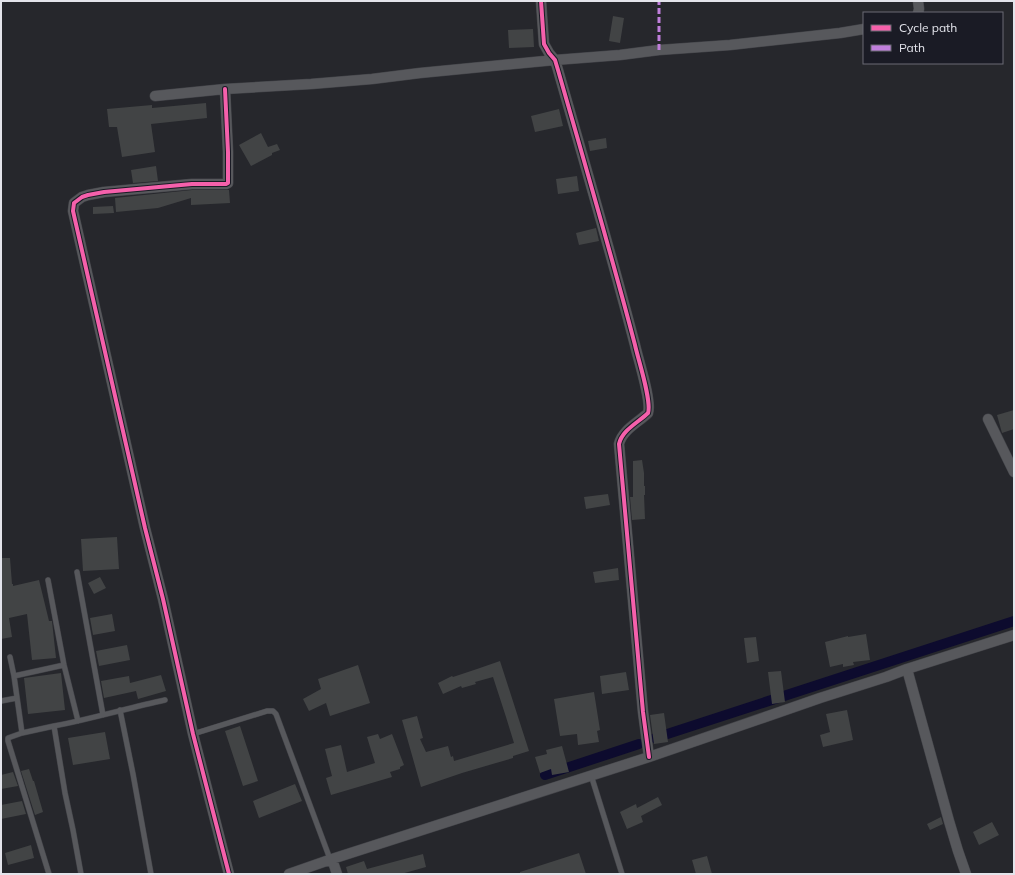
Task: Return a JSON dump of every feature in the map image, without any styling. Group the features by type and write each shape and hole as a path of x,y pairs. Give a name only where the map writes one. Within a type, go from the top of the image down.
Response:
{"street":[{"path":"541,1 544,44 554,60 622,294 649,405 648,412 628,429 622,437 620,444 648,757"},
{"path":"918,1 918,12"},
{"path":"155,96 225,89 372,79 659,50 730,45 863,29"},
{"path":"225,89 228,183 192,184 104,192 82,197 74,203 73,211 193,734 229,874"},
{"path":"988,419 1014,472"},
{"path":"289,874 331,859 648,757 820,698 1014,635"},
{"path":"908,669 949,821 966,874"},
{"path":"331,859 337,874"}],"lane":[{"path":"77,572 103,715"},
{"path":"48,580 64,665 78,721"},
{"path":"10,657 22,733"},
{"path":"14,676 64,665"},
{"path":"1,701 17,698"},
{"path":"49,874 8,738 22,733 165,700"},
{"path":"120,710 151,874"},
{"path":"193,734 267,711 273,711 276,714 331,859"},
{"path":"54,726 65,793 81,874"},
{"path":"591,775 622,874"}],"building":[{"path":"613,16 624,18 620,43 609,41"},
{"path":"533,29 534,47 509,48 508,30"},
{"path":"206,103 207,118 151,124 155,152 122,157 117,127 109,127 107,109 152,105 152,108"},
{"path":"559,109 563,126 535,132 531,116"},
{"path":"261,133 268,147 277,144 280,150 272,153 272,155 251,166 239,145"},
{"path":"606,138 607,148 590,151 588,141"},
{"path":"156,166 158,181 133,183 131,170"},
{"path":"577,176 579,191 558,194 556,179"},
{"path":"192,190 229,190 230,203 191,205 191,198 158,208 116,212 115,198"},
{"path":"113,206 114,213 93,214 93,207"},
{"path":"596,228 599,241 579,245 576,233"},
{"path":"1014,410 1014,429 1002,433 997,415"},
{"path":"642,460 645,486 645,519 632,520 630,497 633,497 633,461"},
{"path":"608,494 610,505 586,509 584,497"},
{"path":"117,537 119,569 83,571 81,539"},
{"path":"1,558 10,558 13,586 39,580 49,621 52,621 56,658 32,660 27,614 9,618 12,637 1,639"},
{"path":"618,568 619,580 595,583 593,572"},
{"path":"100,577 106,588 94,594 88,583"},
{"path":"112,614 115,631 93,635 90,618"},
{"path":"866,634 870,660 853,662 854,665 843,667 843,664 830,667 825,642 848,636"},
{"path":"756,637 759,661 747,663 744,638"},
{"path":"127,645 130,660 99,666 96,651"},
{"path":"500,661 529,751 513,756 513,758 421,787 402,720 417,716 423,738 420,739 426,752 448,746 451,757 453,756 454,761 514,743 493,677 475,682 476,684 462,688 461,686 443,694 438,683 452,676 453,677"},
{"path":"358,665 370,703 330,716 326,703 309,711 303,699 321,689 318,679"},
{"path":"781,671 785,702 772,704 768,672"},
{"path":"626,672 629,690 602,694 600,676"},
{"path":"61,673 65,710 28,714 24,678"},
{"path":"161,675 166,691 138,699 136,691 104,698 101,681 129,676 130,683"},
{"path":"594,692 600,730 597,731 599,742 578,745 577,734 560,736 554,699"},
{"path":"847,710 853,740 823,747 820,735 830,732 826,714"},
{"path":"664,713 668,742 654,744 650,715"},
{"path":"240,726 258,781 243,786 225,731"},
{"path":"105,732 110,759 73,765 68,738"},
{"path":"378,734 380,739 392,734 404,765 400,767 400,769 390,772 392,777 331,795 326,778 332,776 325,749 341,745 347,772 375,763 367,737"},
{"path":"562,746 569,772 552,775 551,769 540,773 535,757 547,754 546,750"},
{"path":"29,769 43,812 35,815 21,771"},
{"path":"13,772 18,786 1,789 1,775"},
{"path":"295,784 302,801 259,818 253,801"},
{"path":"658,797 662,805 641,816 643,822 627,829 620,812 636,804 637,808"},
{"path":"22,801 26,814 1,819 1,805"},
{"path":"941,817 943,824 930,830 927,824"},
{"path":"992,822 999,835 979,845 973,832"},
{"path":"31,845 34,858 8,865 5,853"},
{"path":"579,853 586,874 520,874 520,872"},
{"path":"423,854 426,867 401,874 348,874 346,867 364,861 367,869"},
{"path":"707,856 712,874 696,874 692,860"}],"waterway":[{"path":"655,738 1014,621"},
{"path":"545,775 639,744"}],"marked path":[{"path":"659,1 659,50"}],"cycle path":[{"path":"541,1 544,44 555,60 558,70 616,276 648,399 648,413 627,430 619,444 643,712 649,757"},
{"path":"225,89 228,183 192,184 104,192 82,197 74,203 73,211 193,734 229,874"}]}
